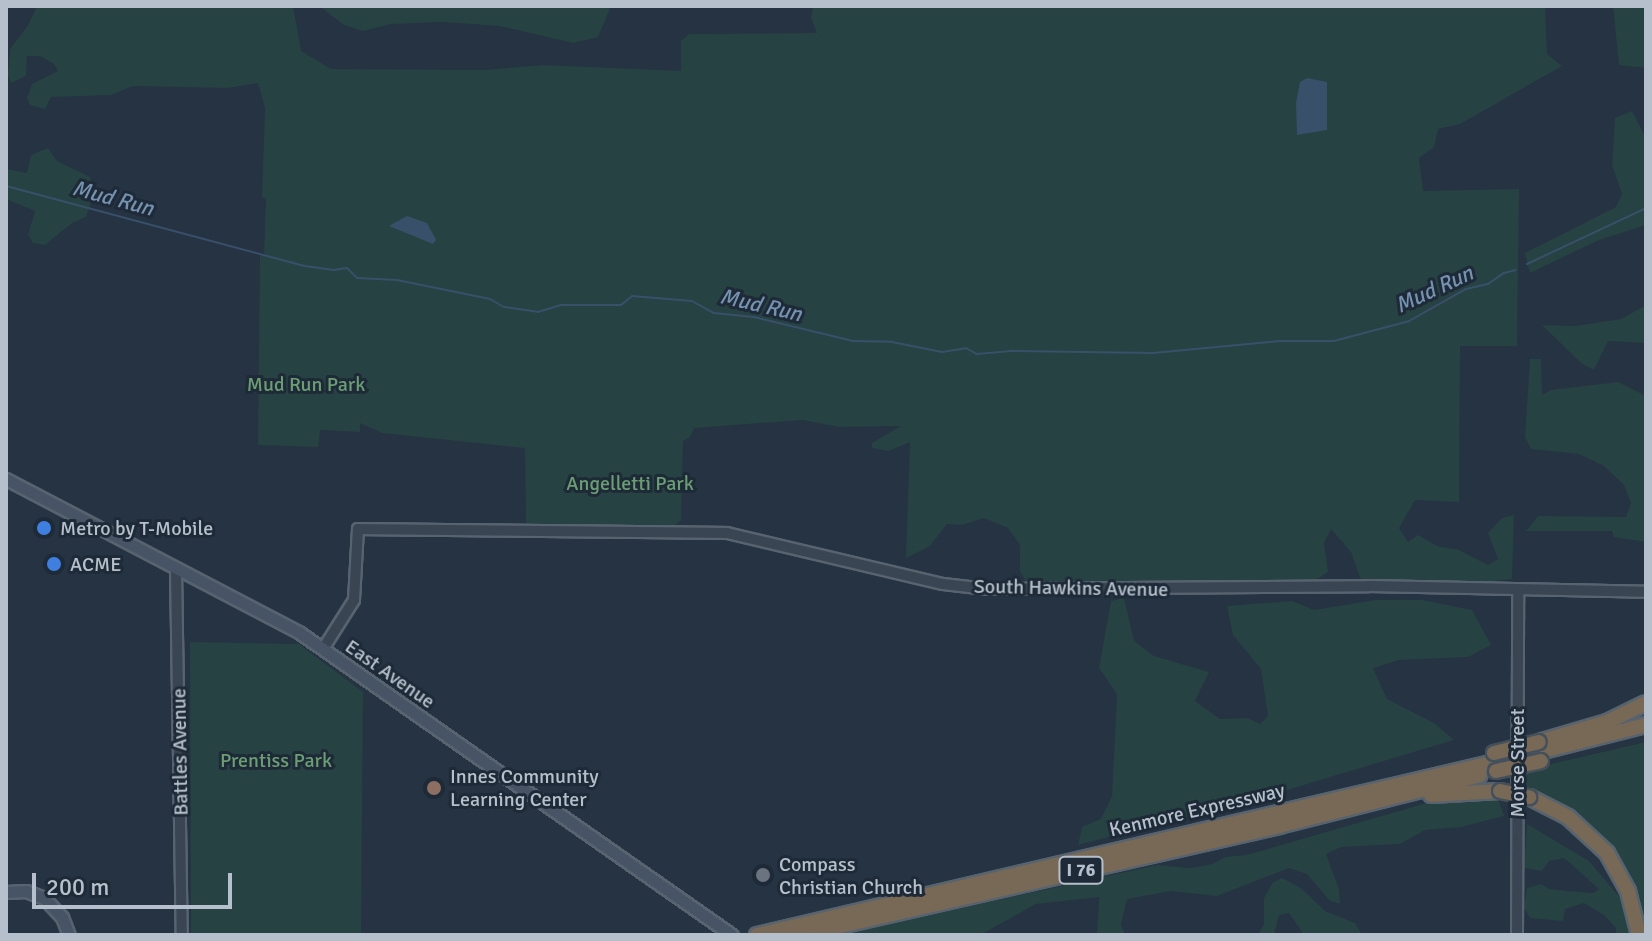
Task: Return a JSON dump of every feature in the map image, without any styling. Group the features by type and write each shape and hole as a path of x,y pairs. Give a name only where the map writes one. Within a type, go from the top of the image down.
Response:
{"highway":[{"path":"1540,752 1646,703"},
{"path":"1363,805 1495,762 1646,725"},
{"path":"1540,752 1646,735"},
{"name":"Kenmore Expressway","path":"757,935 1495,762"},
{"name":"I 76","path":"1363,805 1458,792 1500,791 1529,797 1568,817 1601,845 1628,891 1639,935"},
{"name":"Kenmore Expressway","path":"799,935 1363,805"}],"main road":[{"name":"East Avenue","path":"6,479 277,620 732,935"},
{"path":"6,892 26,891 44,898 62,917 69,935"}],"street":[{"name":"South Hawkins Avenue","path":"323,649 354,600 358,529 727,533 914,578 987,589 1383,586 1646,592"},
{"name":"Battles Avenue","path":"176,569 182,935"},
{"name":"Morse Street","path":"1517,935 1518,591"}],"green space":[{"path":"37,6 293,6 301,51 331,69 485,70 544,65 681,71 681,41 689,34 817,33 811,18 813,6 1545,6 1547,54 1562,66 1460,124 1438,129 1434,147 1419,158 1423,191 1519,189 1517,346 1460,346 1459,502 1415,500 1399,528 1408,542 1418,535 1437,546 1459,550 1488,565 1498,559 1488,533 1502,518 1514,515 1512,579 1484,582 1361,580 1351,552 1331,529 1324,543 1328,572 1311,583 1059,586 1058,582 1026,581 1020,571 1020,545 1008,528 984,518 962,525 947,524 930,546 906,558 910,442 889,451 872,448 872,443 901,426 839,427 803,420 694,428 690,437 683,441 681,520 673,527 526,526 525,448 382,433 360,423 360,432 320,430 318,447 258,445 260,254 264,255 266,199 262,197 265,108 258,83 228,88 133,86 111,95 51,97 45,109 30,105 27,98 32,84 58,71 54,64 40,56 27,56 26,76 11,83 8,75 10,49 27,27"},
{"path":"319,6 611,6 598,37 573,43 500,26 443,22 391,24 363,31 344,25"},
{"path":"1613,6 1646,6 1646,68 1619,65"},
{"path":"1632,111 1646,139 1646,225 1599,240 1530,273 1525,253 1616,207 1622,194 1612,165 1615,118"},
{"path":"48,148 57,161 90,177 95,190 86,217 72,223 45,245 33,243 28,235 35,211 6,199 6,169 27,173 31,155"},
{"path":"1646,305 1646,343 1608,341 1594,370 1582,364 1542,325 1575,326 1621,319"},
{"path":"1530,359 1541,359 1542,395 1551,390 1618,382 1646,396 1646,542 1614,537 1612,531 1526,531 1538,516 1626,517 1631,503 1624,485 1604,466 1579,454 1531,449 1525,437"},
{"path":"1124,598 1134,641 1154,656 1209,672 1195,701 1220,719 1248,718 1260,724 1268,716 1261,669 1233,635 1227,606 1292,601 1314,610 1376,600 1422,600 1472,610 1491,645 1468,657 1399,660 1373,668 1387,699 1434,723 1454,740 1277,793 1078,845 1082,827 1101,819 1112,796 1117,694 1099,668 1111,601"},
{"name":"Prentiss Park","path":"190,642 299,644 363,692 361,935 191,935"},
{"path":"1646,742 1646,935 1636,892 1614,852 1574,813 1522,787 1521,771"},
{"path":"1498,799 1504,816 1461,827 1425,830 1400,844 1341,847 1326,854 1339,889 1340,904 1329,900 1307,874 1289,868 1217,896 1171,891 1127,899 1121,924 1125,935 1097,935 1099,897 1036,904 980,935 839,935 1157,865 1191,868 1212,864 1225,857 1247,855 1430,802"},
{"path":"1527,824 1589,861 1623,901 1630,935 1616,935 1616,928 1604,915 1584,903 1565,909 1563,921 1530,918 1524,908 1527,888 1541,884 1549,889 1566,891 1593,893 1599,889 1564,858 1549,861 1542,871 1524,868"},
{"path":"1282,878 1301,888 1325,911 1355,923 1362,935 1304,935 1289,913 1279,915 1274,935 1258,935 1264,924 1264,898 1273,882"}],"water":[{"path":"1307,78 1327,82 1327,130 1297,135 1296,103 1300,82"},
{"path":"407,216 427,223 436,240 433,244 389,226"}],"waterway":[{"name":"Mud Run","path":"6,186 305,266 334,270 347,268 357,278 397,280 490,299 504,307 538,312 561,305 621,305 632,296 692,301 714,313 754,317 853,341 892,342 942,352 966,348 977,354 1010,351 1153,353 1280,341 1334,341 1409,321 1466,289 1488,284 1504,273 1516,270"},
{"name":"Mud Run","path":"1527,264 1646,208"}],"place":[{"name":"Metro by T-Mobile","path":"44,528"},
{"name":"ACME","path":"54,564"},
{"name":"Innes Community Learning Center","path":"434,788"},
{"name":"Compass Christian Church","path":"763,875"}],"park label":[{"name":"Mud Run Park","path":"306,384"},
{"name":"Angelletti Park","path":"630,483"}]}
